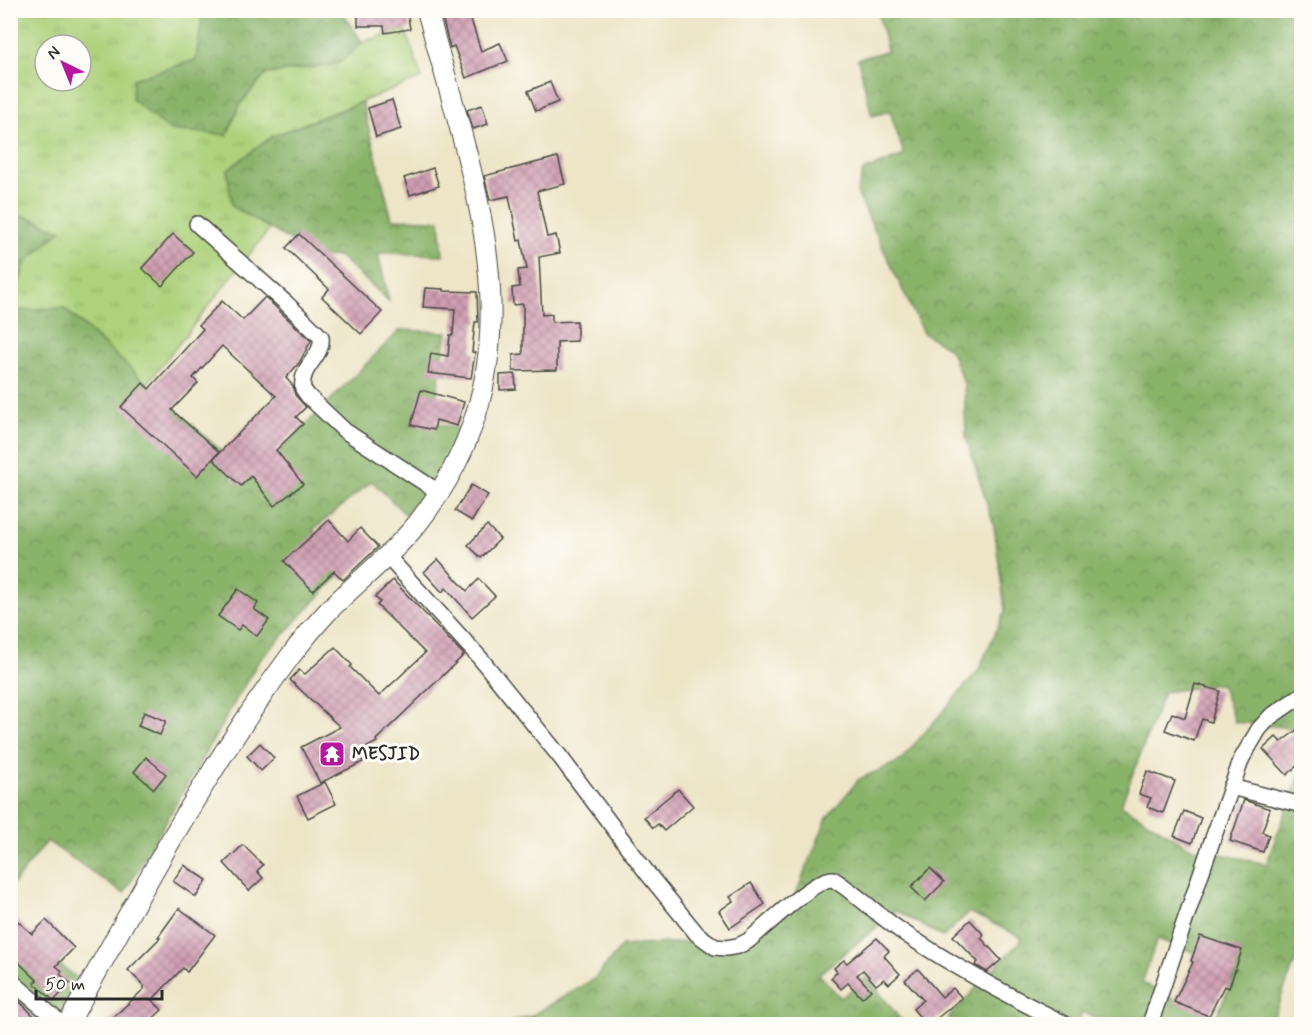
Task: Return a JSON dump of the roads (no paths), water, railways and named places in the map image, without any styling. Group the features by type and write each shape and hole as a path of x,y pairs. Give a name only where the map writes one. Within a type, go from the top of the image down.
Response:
{"street":[{"path":"68,1024 178,830 262,697 290,657 330,609 388,557 416,525 440,493 472,426 482,395 490,341 489,259 481,213 427,10"},
{"path":"197,224 321,337 321,347 304,374 303,389 308,396 345,431 440,493"},
{"path":"388,557 480,658 561,758 648,874 697,934 708,943 726,948 748,941 811,888 826,879 833,879 904,933 1000,991 1065,1024"},
{"path":"1150,1024 1242,758 1259,729 1270,717 1302,695"},
{"path":"1232,787 1302,805"},
{"path":"10,981 63,1024"}],"place":[{"name":"MESJID","path":"332,754"}]}
